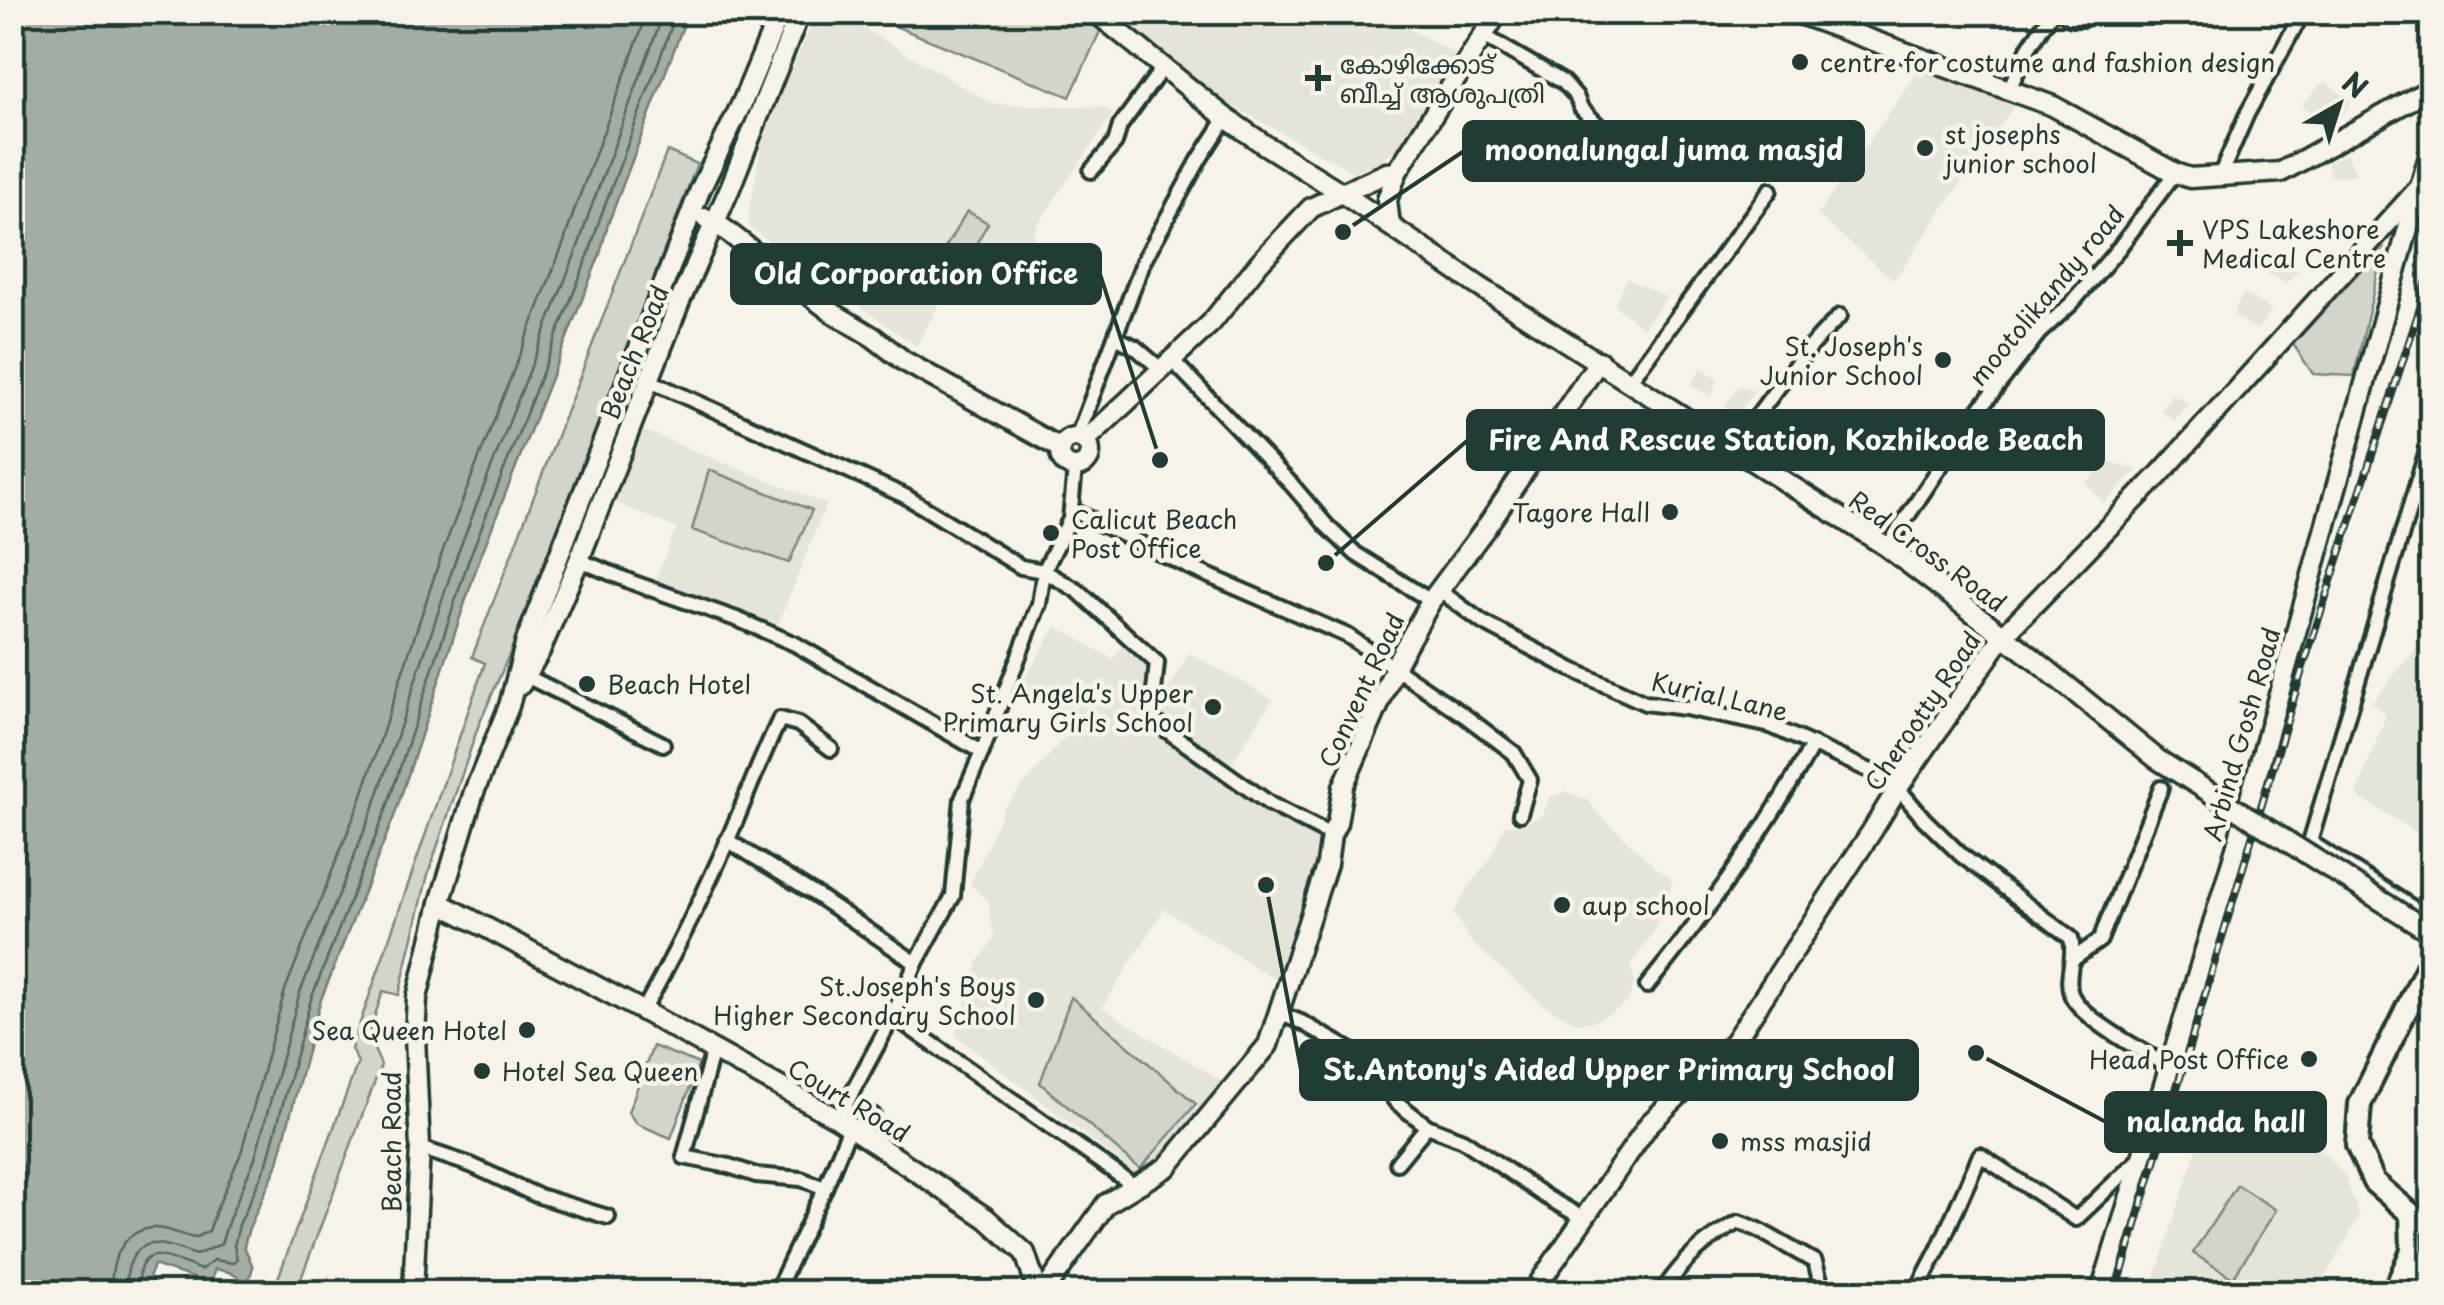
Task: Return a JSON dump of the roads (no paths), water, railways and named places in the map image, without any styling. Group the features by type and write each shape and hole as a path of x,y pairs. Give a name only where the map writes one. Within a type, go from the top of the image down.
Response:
{"main road":[{"path":"2432,956 2360,1104 2357,1145 2374,1182 2411,1214 2432,1226"},
{"path":"2394,1292 2412,1252 2411,1214"},
{"path":"2394,1292 2432,1256"}],"street":[{"name":"Beach Road","path":"413,1292 420,1148 417,998 440,903 526,642 691,212 780,12"},
{"name":"Beach Road","path":"508,706 540,651 579,560 800,12"},
{"name":"Red Cross Road","path":"1094,12 1265,145 1887,547 2157,760 2432,933"},
{"path":"1390,225 1387,200 1397,172 1498,12"},
{"path":"1794,12 2053,106 2190,178 2281,172 2432,88"},
{"path":"1846,31 1854,12"},
{"path":"2008,89 2052,12"},
{"path":"2062,12 2072,19 2083,18 2087,12"},
{"path":"2220,176 2247,114 2303,12"},
{"path":"1484,36 1562,82 1608,135"},
{"path":"1091,171 1115,143 1120,126 1163,68"},
{"path":"1081,439 1144,260 1226,118"},
{"name":"Cherootty Road","path":"1533,1292 1649,1124 1734,1042 1898,788 2002,636 2160,474 2420,187 2432,146"},
{"path":"1081,439 1089,447 1089,457 1075,468 1059,456 1064,442 1081,439 1167,365 1211,323 1260,262 1312,208 1342,192 1397,172"},
{"name":"mootolikandy road","path":"1887,547 1972,419 2039,333 2072,303 2118,248 2175,173"},
{"name":"Arbind Gosh Road","path":"2101,1292 2244,819 2420,187"},
{"path":"1630,381 1770,190"},
{"path":"691,212 715,222 904,361 1060,448"},
{"path":"1734,448 1810,347 1840,316"},
{"name":"Kurial Lane","path":"1116,337 1167,365 1356,554 1575,672 1645,703 1771,726 1875,773 1898,788 1961,855 2071,938 2072,998 2094,1020 2168,1066"},
{"name":"Convent Road","path":"1041,1292 1106,1204 1167,1167 1268,1045 1327,864 1343,787 1396,667 1435,596 1599,362"},
{"path":"650,380 905,496 1020,566 1044,571 1078,591 1157,663 1151,718 1270,804 1331,834"},
{"path":"2432,433 2310,842 2432,920"},
{"path":"776,1292 825,1188 892,1016 953,896 962,798 1040,604 1044,571 1070,518 1075,468"},
{"path":"1072,510 1190,568 1348,636 1396,667 1514,754 1530,780 1520,814"},
{"path":"579,560 794,644 982,752"},
{"path":"526,676 663,744"},
{"path":"644,1011 679,946 780,719 798,724 831,749"},
{"path":"1647,986 1687,936 1782,800 1813,744"},
{"path":"2072,960 2100,940 2160,788"},
{"path":"727,840 816,894 916,963"},
{"name":"Court Road","path":"440,903 644,1011 850,1127 986,1218 1026,1253 1041,1292"},
{"path":"1278,1013 1362,1057 1396,1102 1427,1126 1463,1140 1583,1218"},
{"path":"892,1016 1136,1186"},
{"path":"713,1050 684,1157 756,1175 801,1179 825,1188"},
{"path":"850,1127 873,1114"},
{"path":"1397,1163 1427,1126"},
{"path":"420,1148 471,1165 536,1195 608,1217"},
{"path":"1916,1292 1940,1248 1980,1155 2076,1219 2142,1156"},
{"path":"1662,1292 1700,1246 1739,1222 1815,1262 1822,1287 1829,1292"}],"water":[{"path":"12,13 688,13 600,254 478,563 395,814 320,1002 277,1166 244,1246 253,1267 248,1283 215,1269 211,1284 154,1265 148,1281 176,1292 13,1292"}],"railway":[{"path":"2116,1292 2303,667 2432,262"}],"place":[{"name":"centre for costume and fashion design","path":"1800,62"},
{"name":"കോഴിക്കോട് ബീച്ച് ആശുപത്രി","path":"1318,78"},
{"name":"st josephs junior school","path":"1925,148"},
{"name":"moonalungal juma masjd","path":"1343,232"},
{"name":"VPS Lakeshore Medical Centre","path":"2180,243"},
{"name":"St. Joseph's Junior School","path":"1943,360"},
{"name":"Old Corporation Office","path":"1160,460"},
{"name":"Tagore Hall","path":"1670,512"},
{"name":"Calicut Beach Post Office","path":"1051,533"},
{"name":"Fire And Rescue Station, Kozhikode Beach","path":"1326,563"},
{"name":"Beach Hotel","path":"587,684"},
{"name":"St. Angela's Upper Primary Girls School","path":"1213,707"},
{"name":"St.Antony's Aided Upper Primary School","path":"1266,885"},
{"name":"aup school","path":"1562,905"},
{"name":"St.Joseph's Boys Higher Secondary School","path":"1036,1000"},
{"name":"Sea Queen Hotel","path":"527,1030"},
{"name":"nalanda hall","path":"1976,1053"},
{"name":"Head Post Office","path":"2309,1059"},
{"name":"Hotel Sea Queen","path":"482,1071"},
{"name":"mss masjid","path":"1720,1141"}]}
